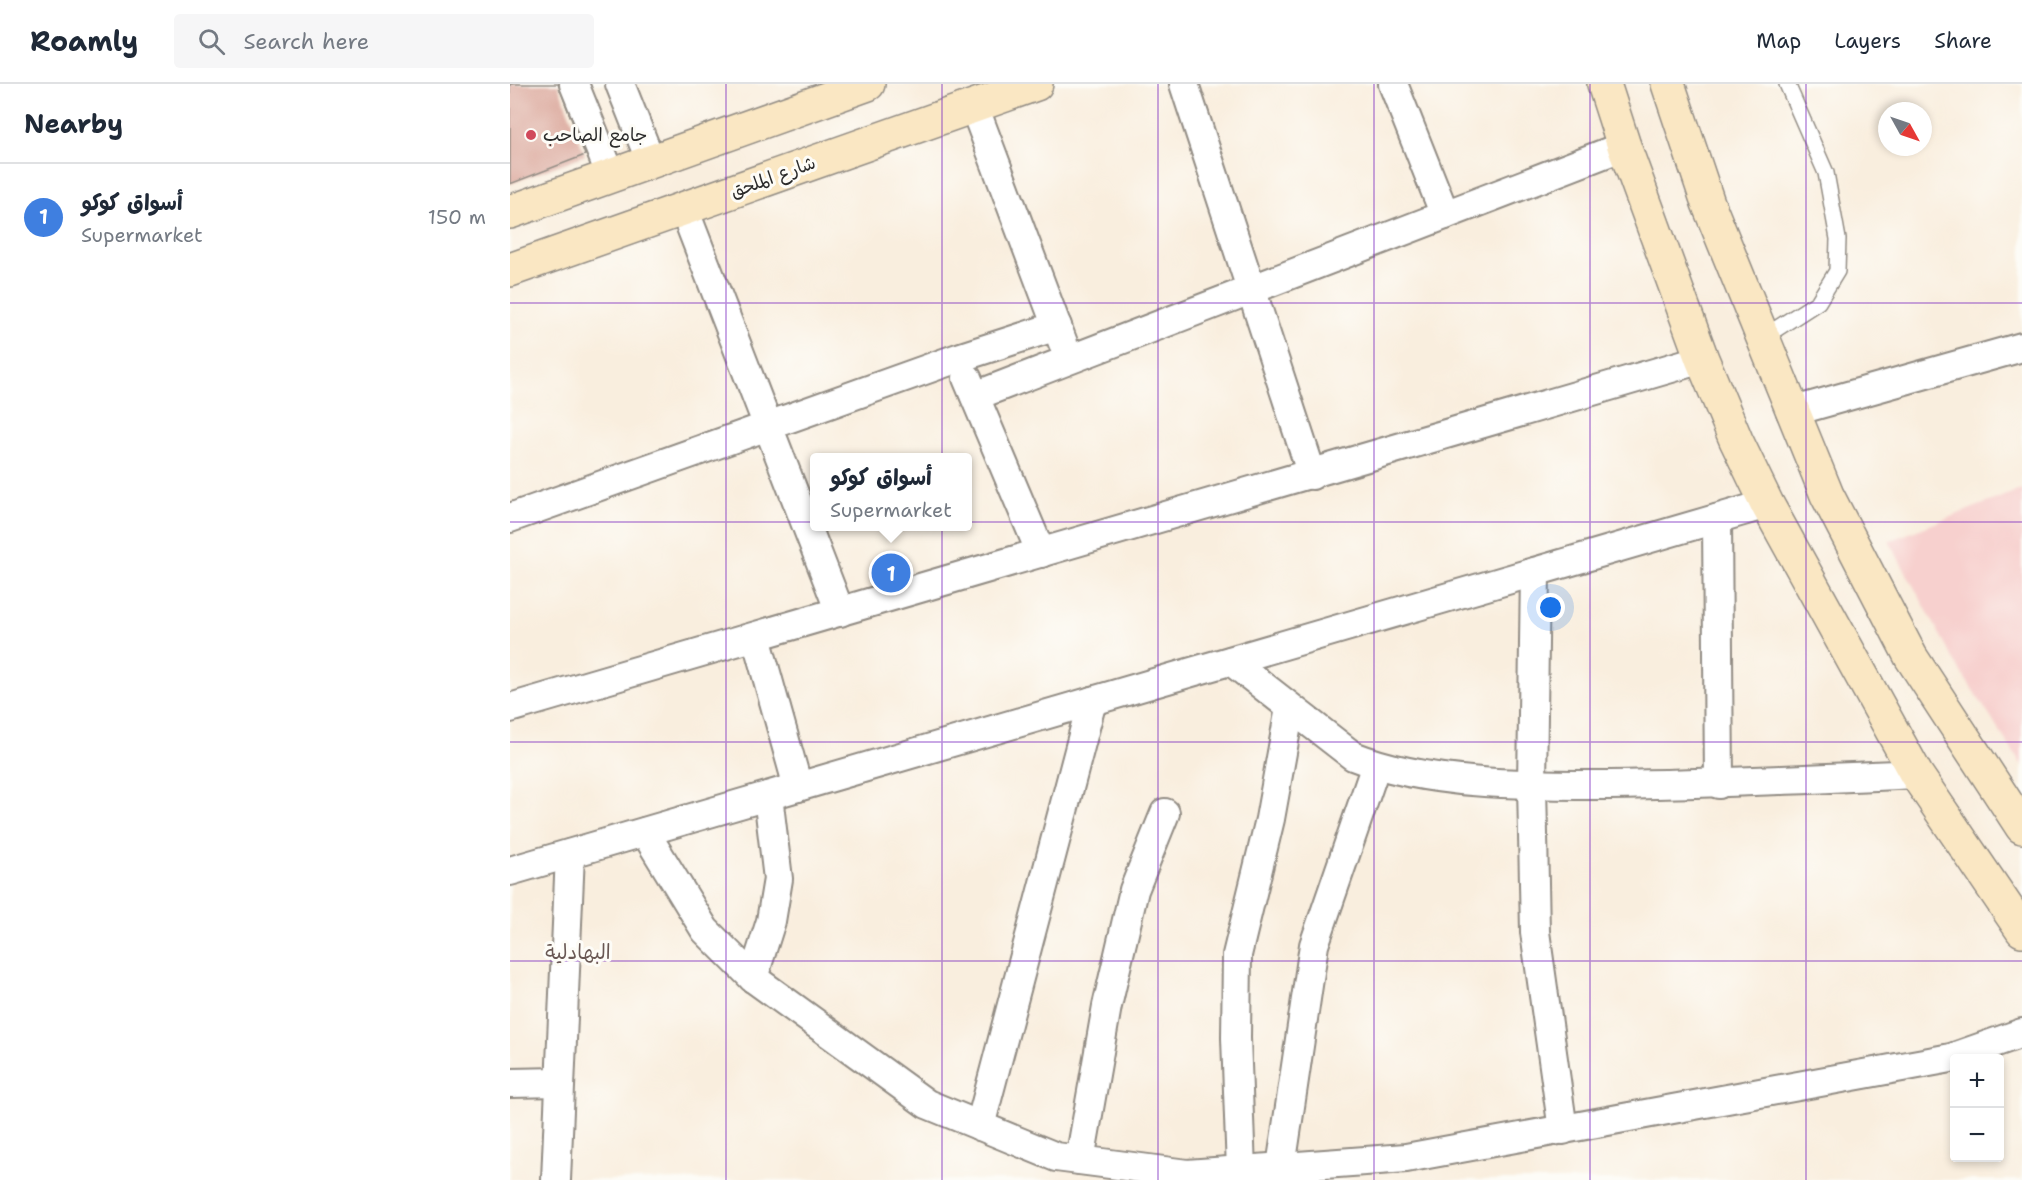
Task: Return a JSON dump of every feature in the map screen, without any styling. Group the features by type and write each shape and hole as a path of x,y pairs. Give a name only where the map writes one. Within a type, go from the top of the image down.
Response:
{"street":[{"path":"574,84 611,176"},
{"path":"620,84 651,162"},
{"path":"510,212 868,84"},
{"name":"شارع الملحق","path":"510,270 1036,84"},
{"path":"1184,84 1312,474"},
{"path":"1393,84 1445,215"},
{"path":"1604,84 1624,146 1702,359 1736,440 1767,504 1916,774 2022,930"},
{"path":"1668,84 1708,203 1791,412 1827,495 1911,657 2022,827"},
{"path":"975,106 1070,359"},
{"path":"975,396 1624,146"},
{"path":"684,208 840,612"},
{"path":"510,518 958,358 1057,326"},
{"path":"1791,412 2022,347"},
{"path":"958,358 1041,553"},
{"path":"510,708 1702,359"},
{"path":"510,872 1767,504"},
{"path":"1717,519 1719,784"},
{"path":"1535,572 1532,785 1535,932 1563,1130"},
{"path":"756,637 798,787"},
{"path":"1231,661 1353,756 1376,765 1443,777 1532,785 1719,784 1916,774"},
{"path":"980,1126 1092,701"},
{"path":"1241,1170 1236,1038 1237,955 1270,819 1290,708"},
{"path":"1281,1167 1314,945 1376,765"},
{"path":"753,978 771,921 778,879 768,796"},
{"path":"1063,1166 1107,1006 1134,891 1165,813"},
{"path":"645,832 705,930 753,978 927,1104 980,1126 1063,1166 1187,1174 1406,1158 1951,1058 2022,1033"},
{"path":"556,1180 570,854"},
{"path":"510,1083 560,1082"}],"lane":[{"path":"1762,338 1818,302 1837,271 1838,239 1826,173 1787,84"}],"shaded area":[{"path":"2022,489 2022,765 1957,666 1889,541"}],"building":[{"path":"510,84 558,84 585,155 510,184"}],"place":[{"name":"جامع الصاحب","path":"531,135"},
{"name":"أسواق كوكو","path":"891,573"}],"district":[{"name":"البهادلية","path":"578,952"}]}
